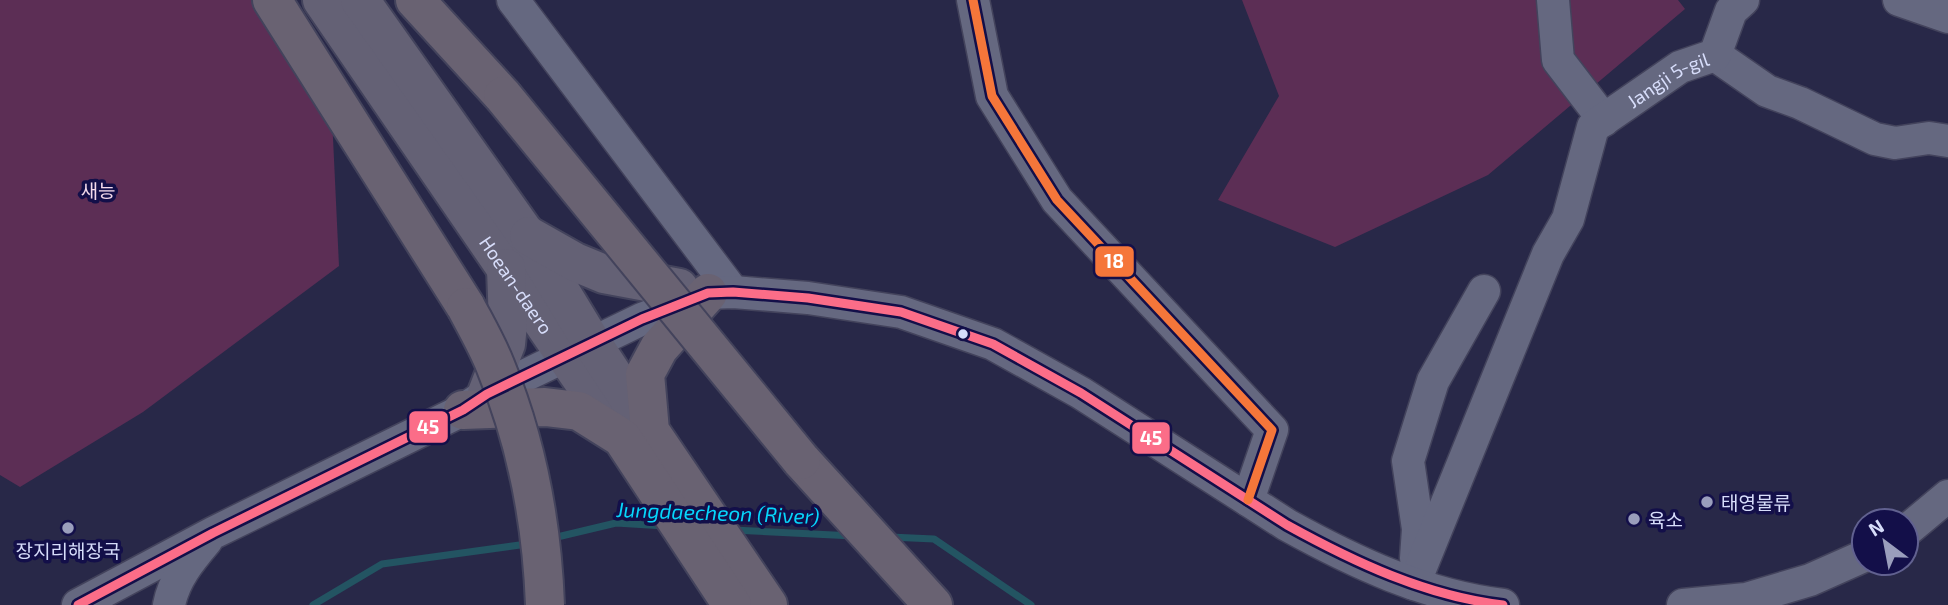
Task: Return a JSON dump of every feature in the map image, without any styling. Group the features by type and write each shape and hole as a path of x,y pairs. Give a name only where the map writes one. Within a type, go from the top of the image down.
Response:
{"highway":[{"path":"272,0 466,307 495,364 524,449 543,570 545,605"},
{"path":"415,0 503,96 801,460 909,605"},
{"path":"636,434 645,374 659,348 721,293"},
{"path":"475,402 579,411 636,434 768,605"},
{"name":"Hoean-daero","path":"636,434 732,605"},
{"path":"801,460 933,605"}],"main road":[{"name":"Hoean-daero","path":"322,0 516,251"},
{"name":"Hoean-daero","path":"360,0 516,251 636,434"},
{"path":"475,402 506,344 516,251 575,262 604,274 721,293"}],"street":[{"path":"513,0 721,293"},
{"path":"973,0 992,96 1057,200 1272,430 1248,500"},
{"path":"1414,584 1548,254 1568,219 1593,127 1604,120 1558,60 1553,0"},
{"name":"Jangji 5-gil","path":"1604,120 1680,66 1715,55 1731,11 1743,0"},
{"path":"1899,0 1948,17"},
{"path":"1715,55 1767,91 1800,103 1875,139 1895,143 1929,138 1948,141"},
{"path":"1414,584 1418,529 1408,461 1433,381 1484,291"},
{"path":"78,605 128,594 213,533 642,319 721,293 808,298 901,312 993,344 1081,393 1322,545 1414,584 1455,597 1503,605"},
{"path":"1920,519 1948,496"},
{"path":"169,605 184,568 213,533"},
{"path":"1683,605 1746,602 1810,580 1850,562"}],"green space":[{"name":"새능","path":"0,0 255,0 332,117 339,266 143,412 20,487 0,475"},
{"path":"1242,0 1678,0 1685,9 1488,175 1335,247 1218,200 1279,96"}],"waterway":[{"name":"Jungdaecheon (River)","path":"553,538 616,523 665,526"},
{"name":"Jungdaecheon (River)","path":"733,530 854,536"},
{"name":"Jungdaecheon (River)","path":"890,537 934,539 1031,605"},
{"name":"Jungdaecheon (River)","path":"313,605 382,564 527,544"}],"transit line":[{"name":"18","path":"973,0 992,96 1057,200 1272,430 1248,500"},
{"name":"45","path":"78,605 213,533 463,410 487,394 642,319 708,293 733,292 808,298 901,312 993,344 1081,393 1312,539 1391,576 1446,594 1503,605"}],"place":[{"name":"태영물류","path":"1707,502"},
{"name":"육소","path":"1634,519"},
{"name":"장지리해장국","path":"68,528"}]}
